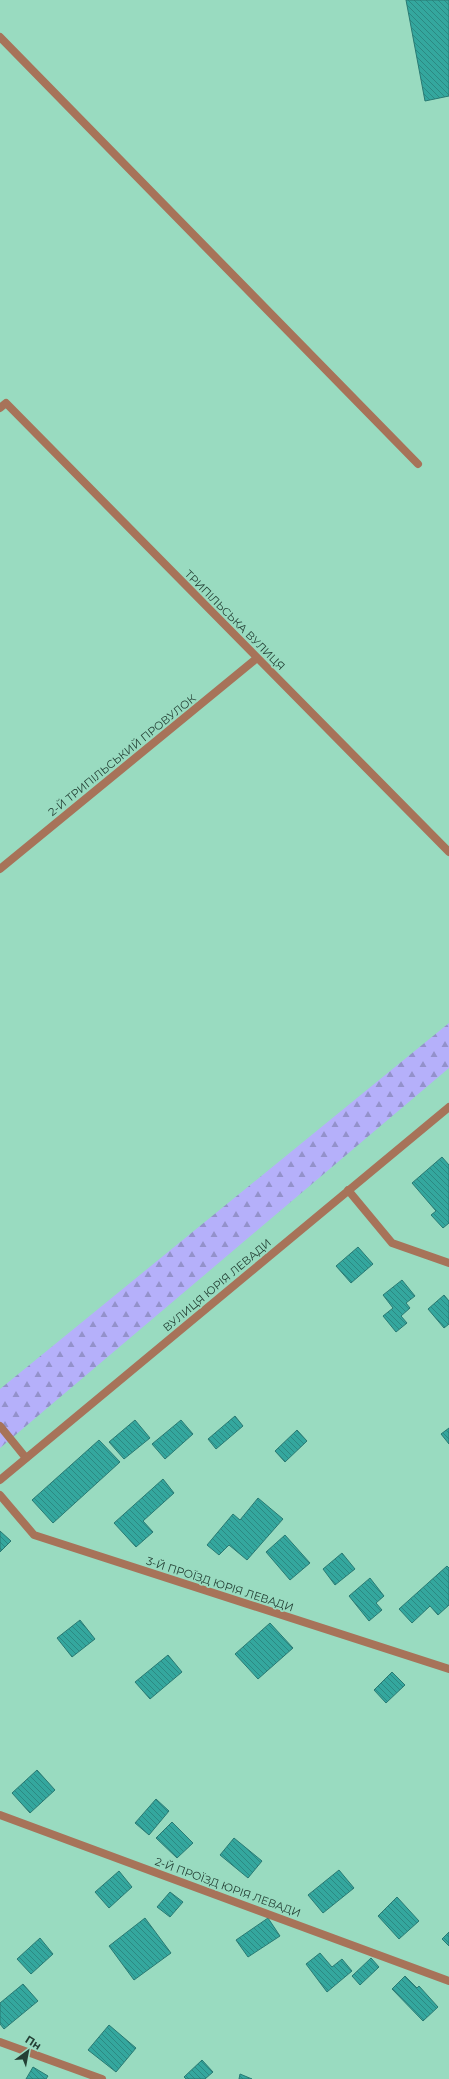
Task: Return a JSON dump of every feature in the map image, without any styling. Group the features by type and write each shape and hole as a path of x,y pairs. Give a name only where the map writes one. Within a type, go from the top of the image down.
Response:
{"street":[{"path":"0,37 418,464"},
{"name":"ТРИПІЛЬСЬКА ВУЛИЦЯ","path":"3,405 258,658 449,852"},
{"name":"2-Й ТРИПІЛЬСЬКИЙ ПРОВУЛОК","path":"0,869 258,658"},
{"name":"ВУЛИЦЯ ЮРІЯ ЛЕВАДИ","path":"0,1480 449,1107"},
{"path":"348,1190 392,1243 449,1263"},
{"path":"0,1426 26,1458"},
{"name":"3-Й ПРОЇЗД ЮРІЯ ЛЕВАДИ","path":"0,1495 34,1535 449,1669"},
{"name":"2-Й ПРОЇЗД ЮРІЯ ЛЕВАДИ","path":"0,1815 449,1980"},
{"path":"0,2042 102,2079"}],"green space":[{"path":"449,1023 449,1068 0,1448 0,1389"}],"building":[{"path":"406,0 449,0 449,96 425,101"},
{"path":"442,1157 449,1165 449,1223 443,1228 431,1215 436,1211 412,1183"},
{"path":"358,1247 373,1264 351,1283 336,1266"},
{"path":"402,1280 415,1296 406,1303 410,1308 401,1316 407,1323 396,1332 383,1316 393,1308 383,1295"},
{"path":"444,1295 449,1301 449,1324 444,1328 428,1309"},
{"path":"235,1416 243,1426 216,1449 208,1439"},
{"path":"135,1420 150,1438 124,1459 109,1442"},
{"path":"181,1420 193,1434 165,1459 152,1444"},
{"path":"449,1428 449,1444 441,1434"},
{"path":"297,1430 307,1441 285,1462 275,1451"},
{"path":"99,1440 120,1462 53,1523 32,1500"},
{"path":"163,1479 174,1493 143,1521 153,1532 136,1547 114,1523"},
{"path":"258,1498 283,1519 247,1560 229,1545 219,1555 207,1545 233,1514 240,1520"},
{"path":"0,1531 11,1541 0,1552"},
{"path":"285,1535 310,1563 290,1580 266,1552"},
{"path":"342,1553 355,1569 335,1585 323,1569"},
{"path":"447,1566 449,1568 449,1605 438,1615 430,1606 412,1623 399,1609"},
{"path":"370,1578 384,1596 376,1603 382,1610 369,1621 349,1596"},
{"path":"80,1620 95,1639 72,1657 57,1638"},
{"path":"270,1623 293,1648 258,1679 235,1654"},
{"path":"168,1655 182,1672 150,1699 135,1682"},
{"path":"392,1672 405,1685 386,1703 374,1690"},
{"path":"37,1770 55,1790 30,1813 12,1793"},
{"path":"156,1799 169,1811 149,1835 135,1823"},
{"path":"172,1822 193,1843 177,1858 156,1838"},
{"path":"234,1838 262,1861 248,1878 220,1855"},
{"path":"339,1870 354,1888 323,1913 308,1895"},
{"path":"119,1871 132,1887 109,1908 95,1892"},
{"path":"170,1892 183,1902 170,1917 157,1907"},
{"path":"397,1897 419,1921 399,1939 378,1916"},
{"path":"145,1918 171,1953 134,1980 109,1946"},
{"path":"268,1918 280,1936 248,1957 236,1940"},
{"path":"449,1932 449,1946 442,1939"},
{"path":"40,1938 53,1954 31,1974 17,1959"},
{"path":"320,1953 332,1967 342,1959 352,1971 327,1992 306,1964"},
{"path":"371,1958 379,1967 360,1985 352,1976"},
{"path":"405,1976 417,1988 419,1986 438,2007 423,2021 392,1989"},
{"path":"23,1984 38,2001 4,2029 0,2024 0,2003"},
{"path":"109,2025 136,2048 116,2072 88,2050"},
{"path":"202,2060 213,2072 205,2079 186,2079 184,2077"},
{"path":"33,2067 48,2076 46,2079 26,2079"},
{"path":"240,2074 252,2079 239,2079"}]}
